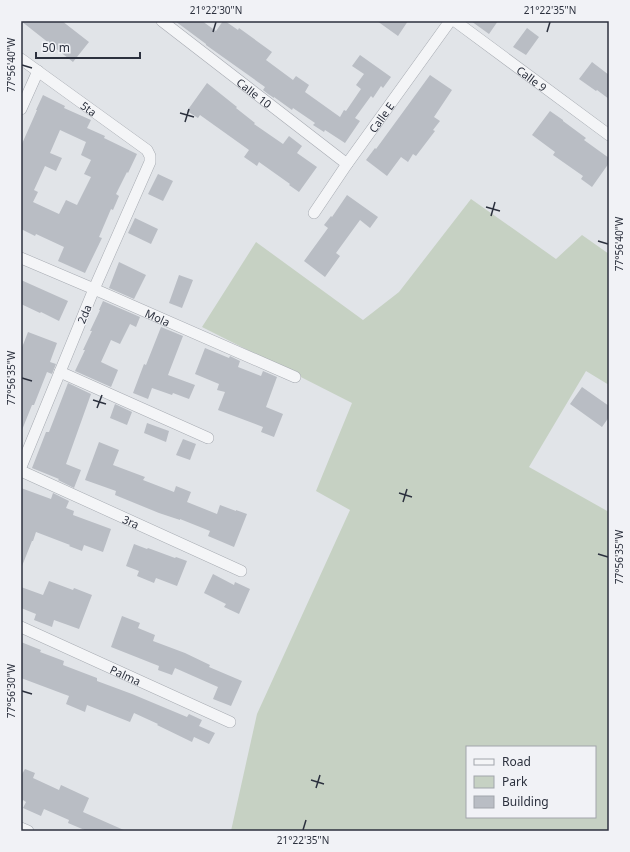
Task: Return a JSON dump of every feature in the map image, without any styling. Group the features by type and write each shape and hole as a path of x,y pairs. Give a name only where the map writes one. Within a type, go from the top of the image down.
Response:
{"street":[{"name":"Calle 10","path":"162,21 347,164"},
{"name":"Calle E","path":"314,213 347,164 450,21"},
{"name":"Calle 9","path":"455,21 609,135"},
{"name":"5ta","path":"21,58 146,150 150,156 150,162"},
{"path":"21,109 38,71"},
{"name":"2da","path":"21,467 94,289 150,162"},
{"name":"Mola","path":"21,258 295,377"},
{"path":"60,372 208,438"},
{"name":"3ra","path":"21,471 241,571"},
{"name":"Palma","path":"21,627 230,722"},
{"path":"21,828 28,831"}],"green space":[{"path":"471,199 556,259 582,235 609,254 609,385 586,371 529,467 609,512 609,831 231,831 257,714 350,510 316,491 352,403 202,327 256,242 363,320 399,292"}],"building":[{"path":"21,21 62,21 89,42 73,62"},
{"path":"175,21 202,21 216,31 223,21 238,30 239,28 272,52 266,60 293,80 296,76 309,85 305,92 340,117 361,89 356,85 364,74 352,66 360,55 391,77 383,88 381,86 373,98 371,96 355,118 360,121 345,143 325,130 324,132 313,125 315,123 293,108 292,110 268,94 263,90 265,87"},
{"path":"377,21 408,21 398,36"},
{"path":"471,21 498,21 489,34"},
{"path":"527,28 539,37 526,55 513,47"},
{"path":"592,62 609,75 609,99 579,79"},
{"path":"430,75 452,90 434,117 440,121 433,130 435,131 416,156 413,154 408,162 401,157 387,176 366,160 375,148 376,149"},
{"path":"207,83 237,107 236,108 255,123 254,124 283,144 289,136 302,146 297,153 317,167 299,192 259,162 257,166 244,157 249,150 200,115 198,118 187,111"},
{"path":"43,95 65,106 64,108 91,120 87,128 105,136 104,138 137,154 116,194 119,196 113,210 111,209 99,237 102,238 85,273 58,261 64,247 21,229 21,146","holes":["60,130 86,142 81,155 91,160 84,174 91,177 77,205 66,200 59,214 33,202 38,192 34,190 45,166 56,171 62,158 50,153"]},
{"path":"550,111 586,138 584,140 609,158 609,163 592,187 581,179 583,176 553,155 555,152 532,135"},
{"path":"158,174 173,181 163,201 148,194"},
{"path":"347,195 378,217 370,228 360,220 336,253 340,256 325,277 304,261 328,228 324,225 331,216 332,217"},
{"path":"135,218 158,229 151,244 128,233"},
{"path":"119,262 146,275 134,299 109,288"},
{"path":"179,275 193,280 182,308 169,303"},
{"path":"21,280 68,301 59,321 21,304"},
{"path":"103,301 140,317 136,327 130,324 120,344 111,340 101,362 118,370 111,387 75,371 85,350 83,350"},
{"path":"161,327 183,336 168,375 195,385 189,399 152,388 148,399 133,393"},
{"path":"28,332 57,343 50,362 56,364 52,374 47,372 22,430 21,350"},
{"path":"205,348 229,358 230,356 240,361 238,367 261,376 263,371 277,377 266,407 283,414 274,437 261,432 263,427 218,410 225,392 217,390 219,384 195,374"},
{"path":"68,383 91,394 66,464 81,470 74,488 58,480 59,479 32,468 46,432 49,432"},
{"path":"582,387 609,406 609,417 602,427 570,404"},
{"path":"115,404 132,412 127,425 110,418"},
{"path":"147,423 169,431 166,442 144,433"},
{"path":"183,439 196,444 190,460 176,455"},
{"path":"99,442 119,450 113,465 145,477 143,480 174,492 176,486 191,492 187,502 217,514 220,505 247,514 234,547 208,536 210,531 180,519 159,513 115,495 116,491 85,480"},
{"path":"21,488 51,499 53,493 69,501 66,508 74,511 73,515 111,529 103,552 84,545 82,551 36,532 21,566"},
{"path":"134,544 187,561 177,586 156,578 154,583 137,576 139,571 126,566"},
{"path":"213,574 234,585 235,582 250,589 239,614 224,607 226,604 204,593"},
{"path":"49,581 92,595 79,629 54,620 52,627 34,620 36,614 21,608 21,587 43,595"},
{"path":"122,616 140,623 138,628 155,635 153,641 185,653 210,665 209,667 242,681 231,706 213,699 218,687 175,668 172,675 158,670 159,666 111,647"},
{"path":"21,642 41,650 40,652 64,661 63,665 97,678 97,681 187,717 189,714 202,720 199,726 215,733 209,744 194,737 192,742 134,713 130,722 87,705 85,712 66,704 69,696 21,678"},
{"path":"25,769 35,773 33,778 59,790 61,785 89,798 83,812 126,831 87,831 68,823 69,820 44,809 41,816 23,808 26,802 23,800 21,805 21,773 22,774"}]}
